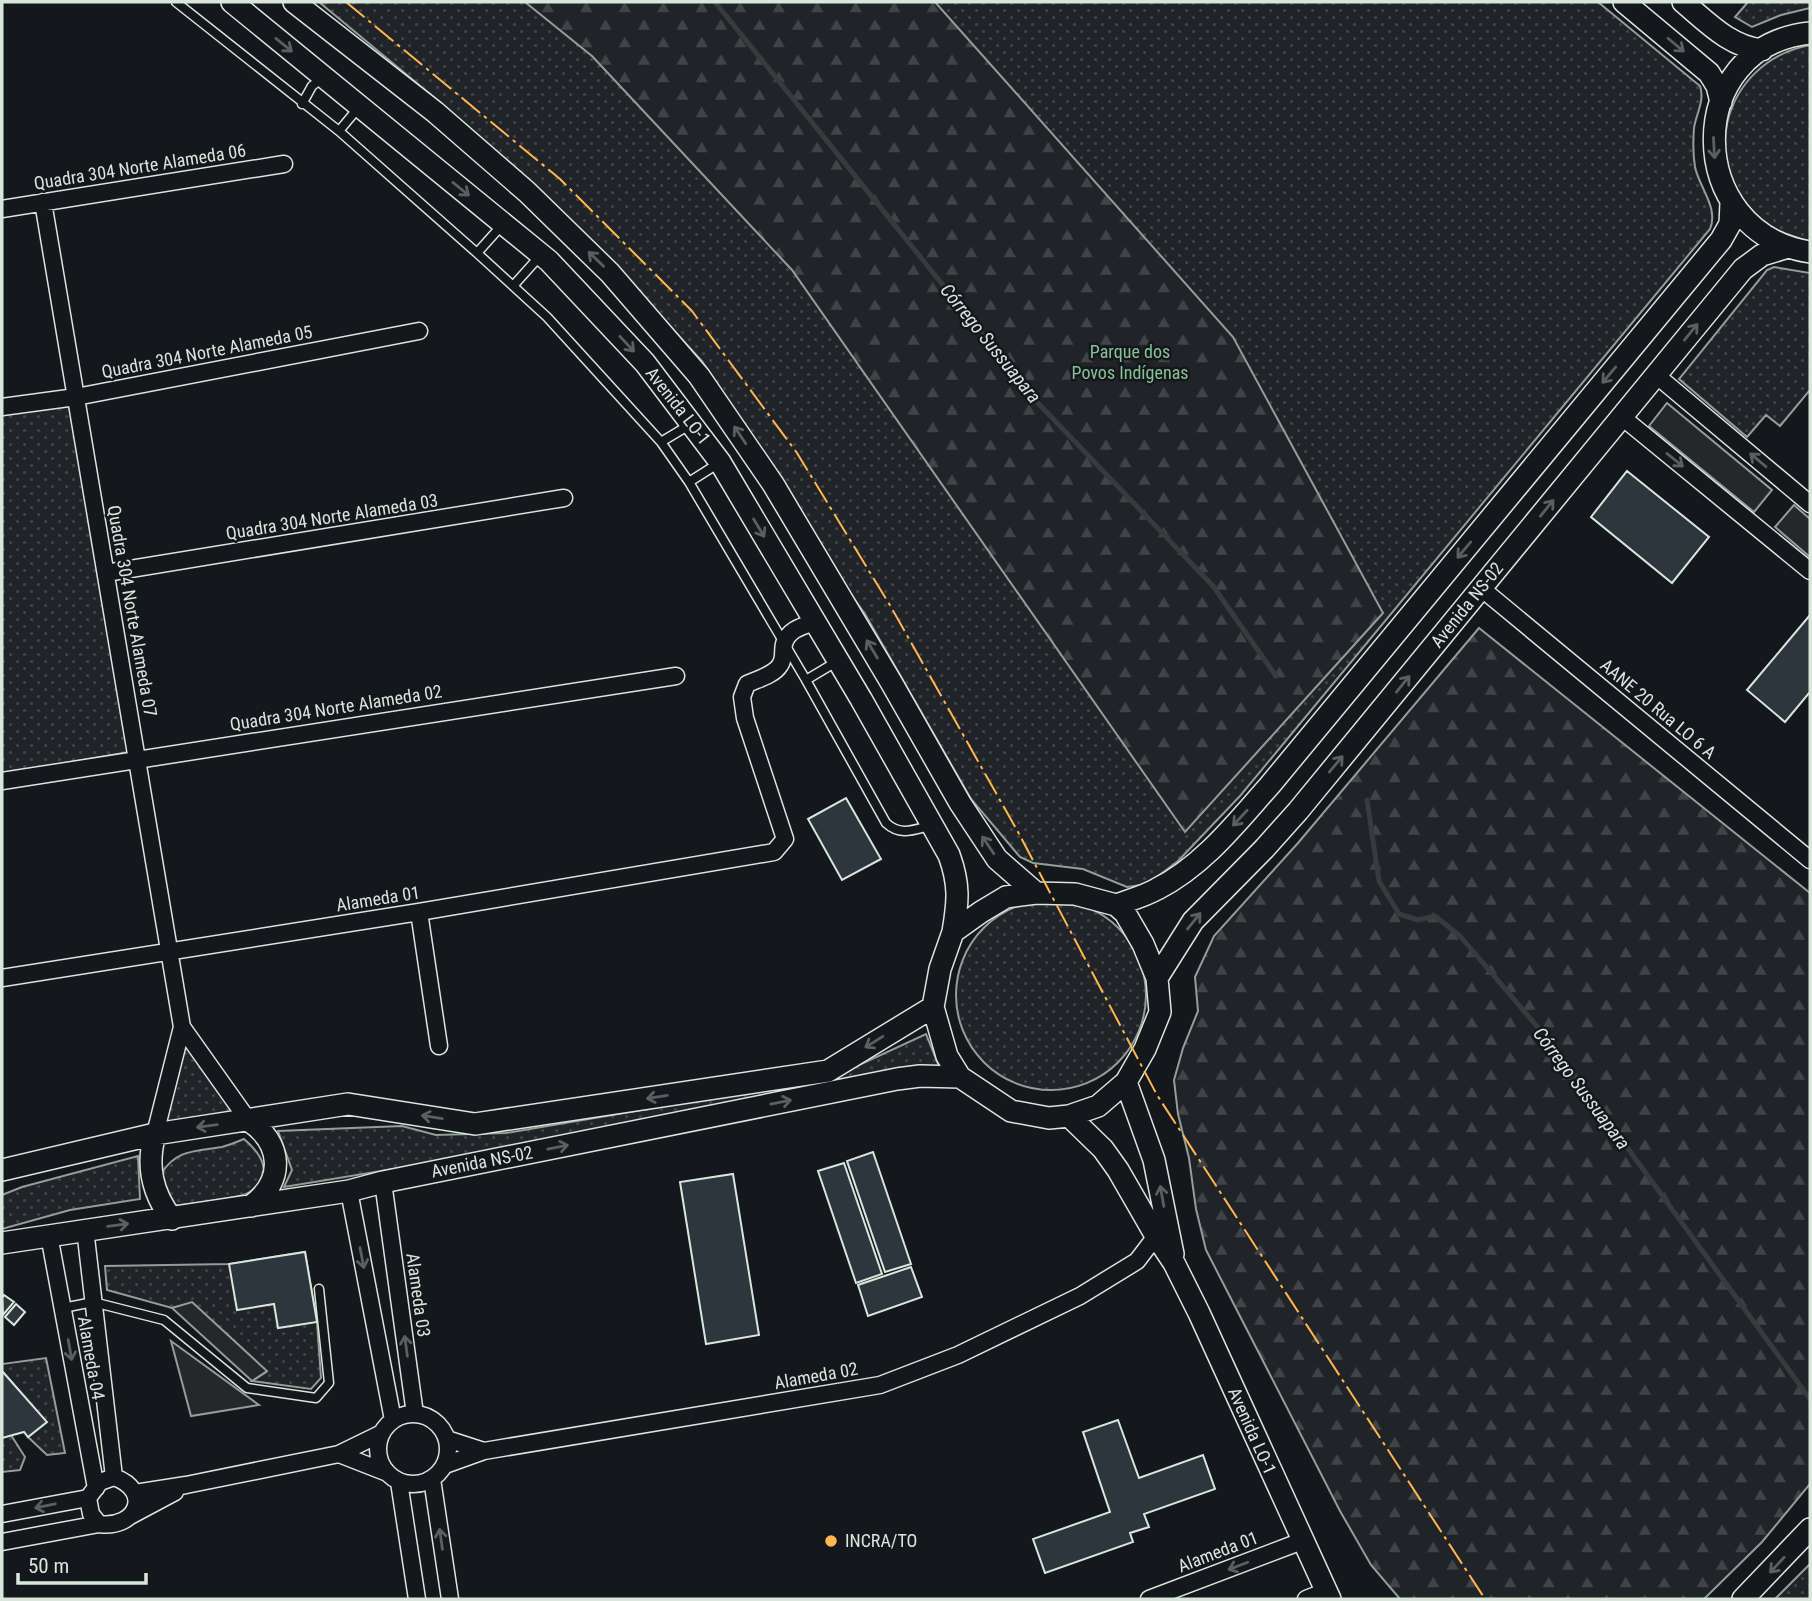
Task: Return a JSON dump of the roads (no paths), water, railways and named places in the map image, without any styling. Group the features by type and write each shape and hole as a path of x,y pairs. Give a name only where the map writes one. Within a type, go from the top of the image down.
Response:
{"street":[{"name":"Avenida LO-1","path":"232,2 541,255 645,363 720,462 949,855 957,876 958,900 953,932"},
{"name":"Avenida LO-1","path":"294,2 435,112 527,192 610,273 699,376 773,484 960,803 997,859 1036,893"},
{"path":"1623,2 1709,73 1717,86 1720,102"},
{"path":"1683,2 1732,42 1762,50"},
{"path":"1810,33 1782,40 1762,50 1737,73 1720,102 1714,125 1714,153 1719,177 1731,203 1756,230 1788,247 1810,252"},
{"name":"Quadra 304 Norte Alameda 06","path":"2,209 284,164"},
{"name":"Quadra 304 Norte Alameda 07","path":"43,202 182,1027 155,1134"},
{"name":"Avenida NS-02","path":"1116,905 1156,890 1192,865 1241,817 1285,767 1721,240 1730,224 1731,203"},
{"name":"Avenida NS-02","path":"1157,978 1198,915 1264,849 1313,792 1743,269 1762,255 1788,247"},
{"name":"Quadra 304 Norte Alameda 05","path":"2,407 76,397 419,331"},
{"path":"1656,376 1810,504"},
{"path":"1622,416 1810,571"},
{"name":"Quadra 304 Norte Alameda 03","path":"106,573 564,498"},
{"name":"AANE 20 Rua LO 6 A","path":"1481,588 1810,860"},
{"path":"784,644 795,629 815,622"},
{"name":"Alameda 01","path":"2,978 774,852 785,839 745,718 742,696 747,684 779,668 784,657 784,644"},
{"name":"Quadra 304 Norte Alameda 02","path":"2,780 676,677"},
{"path":"1036,893 1075,894 1116,905 1125,913 1143,944 1157,978 1160,1012 1145,1049 1126,1082 1098,1106 1069,1116 1049,1118 1011,1111 960,1077 947,1056 933,1007 940,969 953,932 1006,897 1036,893"},
{"path":"419,912 439,1046"},
{"name":"Avenida NS-02","path":"2,1170 155,1134 348,1104 475,1124 828,1071 933,1007"},
{"name":"Quadra 304 Norte Alameda 07","path":"182,1027 248,1120"},
{"name":"Avenida NS-02","path":"2,1243 349,1191 897,1079 920,1076 960,1077"},
{"name":"Avenida LO-1","path":"1126,1082 1154,1160 1174,1263"},
{"name":"Avenida LO-1","path":"1069,1116 1111,1159 1174,1263 1199,1312 1302,1541 1320,1597"},
{"path":"248,1120 264,1134 274,1153 275,1163 272,1183 260,1200 251,1206"},
{"path":"155,1134 150,1160 151,1173 158,1198 172,1219"},
{"name":"Alameda 03","path":"383,1182 415,1414"},
{"path":"349,1191 393,1420"},
{"name":"Alameda 04","path":"85,1229 114,1477"},
{"name":"Alameda 04","path":"49,1235 92,1493"},
{"name":"Alameda 02","path":"447,1439 484,1451 880,1385 957,1355 1080,1296 1138,1261 1156,1237"},
{"path":"135,1493 339,1454 382,1433 393,1420 415,1414 438,1424 447,1439 445,1465"},
{"path":"382,1433 379,1454 385,1472"},
{"path":"339,1454 411,1485 432,1479 445,1465 484,1451"},
{"path":"99,1524 91,1514 92,1493 100,1482 114,1477 128,1482 135,1493 136,1506 130,1516"},
{"path":"432,1479 450,1599"},
{"path":"399,1482 417,1599"},
{"path":"2,1542 99,1524 121,1524 130,1516 186,1485"},
{"path":"2,1514 92,1493"},
{"path":"1743,1599 1810,1529"},
{"name":"Alameda 01","path":"1149,1599 1302,1541"}],"lane":[{"path":"176,2 339,131 513,286 591,364 661,442 689,482 806,680 886,824 903,832 932,825"},
{"path":"302,104 312,86 324,78"},
{"path":"339,131 359,106"},
{"path":"477,253 503,224"},
{"path":"513,286 541,255"},
{"path":"661,442 691,424"},
{"path":"689,482 720,462"},
{"path":"806,680 837,661"},
{"path":"63,1308 93,1302 164,1320 247,1388 316,1398 329,1384 319,1289"}],"waterway":[{"name":"Córrego Sussuapara","path":"715,2 1038,403 1213,586 1276,676"},
{"name":"Córrego Sussuapara","path":"1367,800 1379,881 1399,914 1418,920 1435,916 1460,936 1552,1044 1810,1399"}],"place":[{"name":"INCRA/TO","path":"831,1541"}],"park label":[{"name":"Parque dos Povos Indígenas","path":"1130,362"}]}
